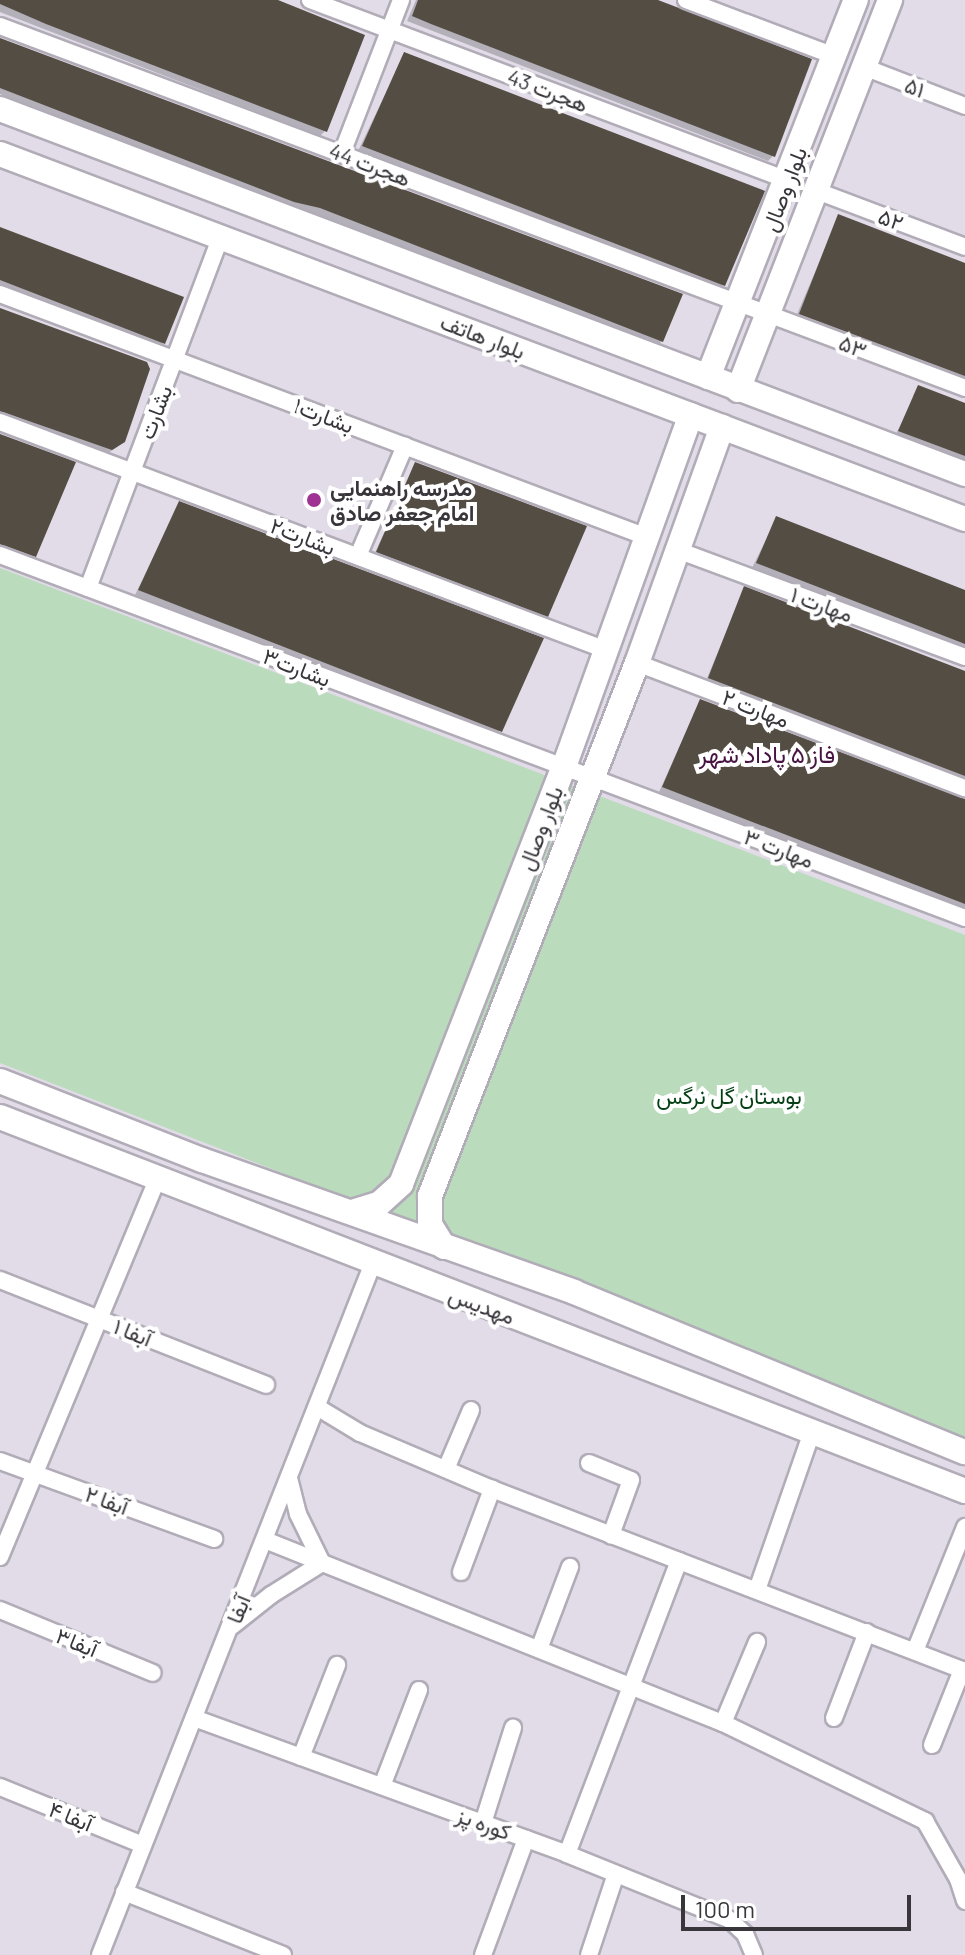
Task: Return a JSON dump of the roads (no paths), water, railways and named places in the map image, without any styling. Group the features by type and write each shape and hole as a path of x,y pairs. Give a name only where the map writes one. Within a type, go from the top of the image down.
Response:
{"street":[{"name":"هجرت 43","path":"310,0 787,180"},
{"path":"342,153 401,0"},
{"path":"686,0 834,56"},
{"name":"بلوار وصال","path":"708,377 740,303 856,0"},
{"name":"بلوار وصال","path":"738,390 770,315 890,0"},
{"name":"هجرت 44","path":"0,26 740,303"},
{"name":"۵۱","path":"864,67 965,106"},
{"name":"بلوار هاتف","path":"0,109 965,474"},
{"name":"بلوار هاتف","path":"0,154 965,519"},
{"path":"173,218 187,179"},
{"name":"۵۲","path":"817,191 965,247"},
{"name":"بشارت","path":"88,588 221,236"},
{"name":"بشارت۱","path":"0,294 647,537"},
{"name":"۵۳","path":"740,303 965,388"},
{"name":"بلوار وصال","path":"352,1212 379,1204 401,1184 564,767 691,415"},
{"name":"بشارت۲","path":"0,422 606,650"},
{"name":"بلوار وصال","path":"444,1247 430,1225 430,1196 680,551 722,427"},
{"path":"358,556 405,446"},
{"name":"مهارت ۱","path":"680,551 965,657"},
{"name":"بشارت۳","path":"0,555 593,778"},
{"name":"مهارت ۲","path":"637,663 965,788"},
{"name":"مهارت ۳","path":"593,778 965,918"},
{"name":"مهدیس","path":"0,1081 202,1160 574,1292 965,1452"},
{"path":"11,1121 34,1094"},
{"name":"مهدیس","path":"11,1121 965,1491"},
{"path":"0,1557 157,1179"},
{"name":"آبفا","path":"100,1955 373,1263"},
{"name":"آبفا ۱","path":"0,1280 266,1385"},
{"path":"317,1407 360,1433 492,1489 964,1670 932,1745"},
{"path":"446,1469 471,1410"},
{"path":"886,1461 900,1425"},
{"path":"757,1590 812,1432"},
{"name":"آبفا ۲","path":"0,1461 214,1539"},
{"path":"589,1463 631,1480 611,1535"},
{"path":"289,1478 298,1514 322,1563"},
{"path":"461,1572 492,1489"},
{"path":"915,1651 965,1527"},
{"path":"265,1540 723,1723 925,1821 962,1878 965,1901"},
{"path":"567,1854 679,1561"},
{"path":"231,1627 322,1563"},
{"path":"539,1649 570,1567"},
{"name":"آبفا۳","path":"0,1610 153,1673"},
{"path":"834,1718 867,1632"},
{"path":"723,1723 757,1642"},
{"path":"301,1757 337,1665"},
{"path":"382,1786 419,1690"},
{"name":"کوره پز","path":"194,1718 567,1854 730,1920 745,1934 754,1955"},
{"path":"483,1823 513,1728"},
{"name":"آبفا ۴","path":"0,1787 143,1845"},
{"path":"483,1955 526,1839"},
{"path":"589,1955 616,1874"},
{"path":"124,1892 283,1955"}],"place":[{"name":"مدرسه راهنمایی امام جعفر صادق","path":"314,500"}],"district":[{"name":"فاز ۵ پاداد شهر","path":"767,754"}],"park label":[{"name":"بوستان گل نرگس","path":"729,1096"}]}
